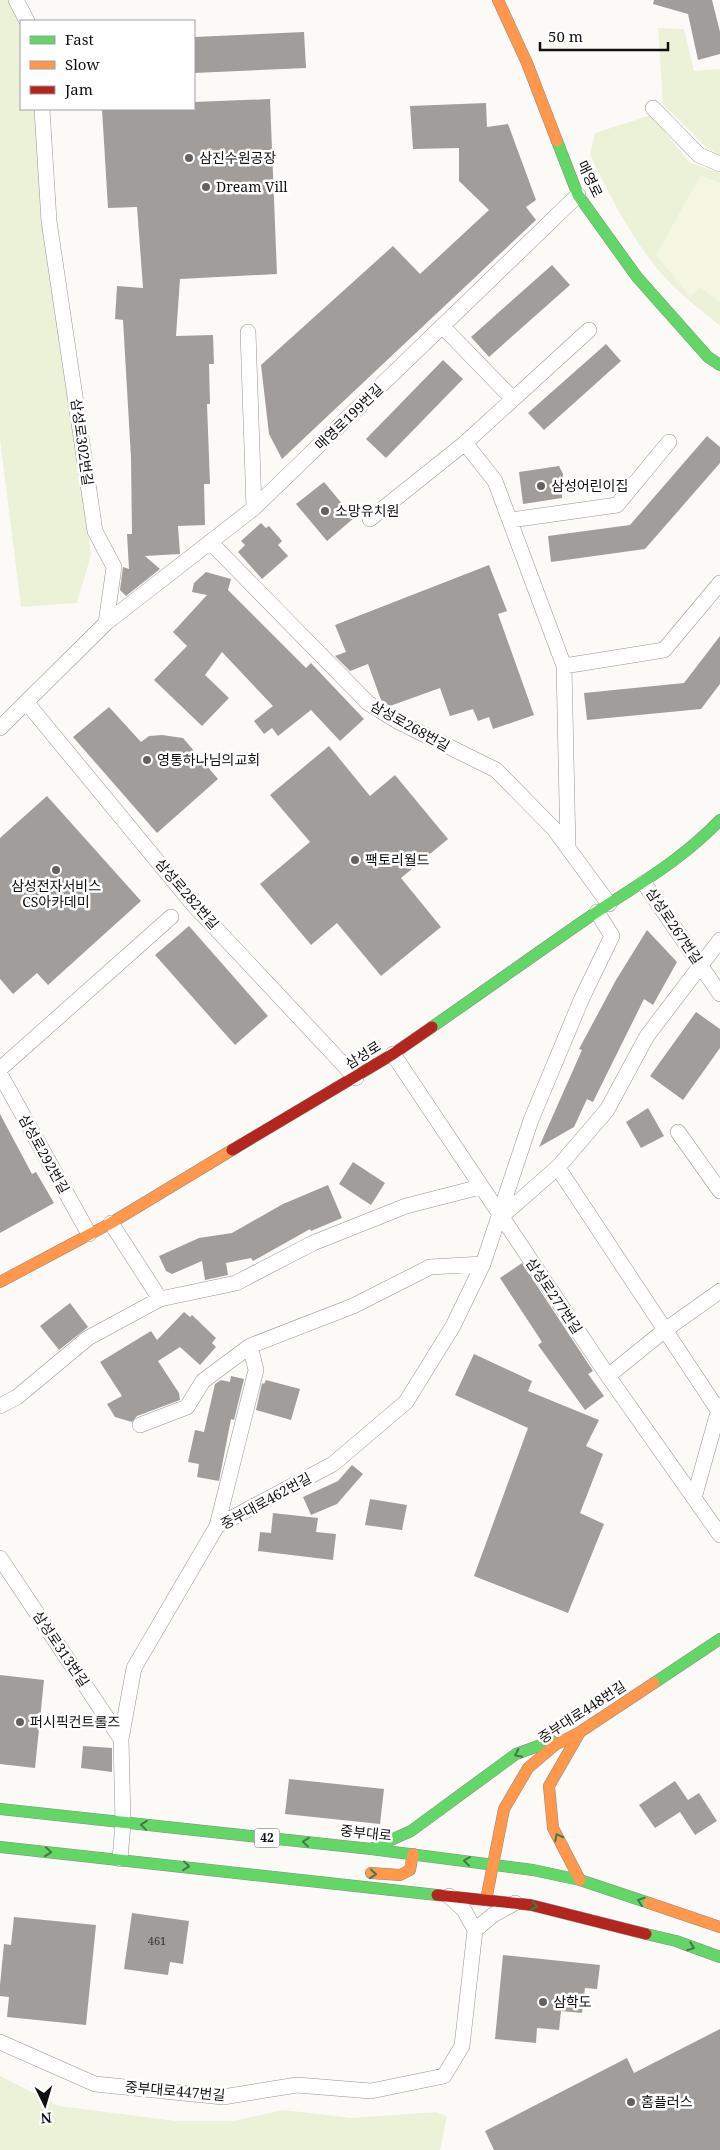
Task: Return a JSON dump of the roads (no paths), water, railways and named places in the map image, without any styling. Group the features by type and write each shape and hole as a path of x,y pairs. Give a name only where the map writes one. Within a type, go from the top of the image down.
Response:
{"street":[{"path":"16,0 26,20"},
{"name":"매영로","path":"498,0 527,63 578,195 637,277 708,358 720,365"},
{"path":"653,108 699,155 720,164"},
{"name":"삼성로302번길","path":"42,110 49,221 95,530 114,567 106,623"},
{"name":"매영로199번길","path":"106,623 254,508 578,195"},
{"path":"442,326 513,399"},
{"path":"370,520 465,443 588,330"},
{"path":"248,332 254,508"},
{"path":"511,520 617,506 669,442"},
{"path":"465,443 495,481 564,666 568,848"},
{"name":"삼성로268번길","path":"211,543 368,703 397,721 496,770 543,817 568,848 603,908 612,936 582,998 532,1120 500,1216"},
{"path":"564,666 664,650 720,583"},
{"path":"0,728 106,623"},
{"name":"삼성로282번길","path":"27,703 191,902 356,1078"},
{"name":"삼성로","path":"0,1282 110,1223 356,1078 603,908 644,882 697,844 720,820"},
{"name":"삼성로267번길","path":"644,882 720,994"},
{"path":"0,1069 172,916"},
{"path":"500,1216 558,1168 607,1110 647,1036 720,940"},
{"name":"삼성로277번길","path":"393,1054 480,1187 608,1376 719,1532"},
{"name":"삼성로292번길","path":"0,1074 89,1234"},
{"path":"678,1132 720,1191"},
{"path":"558,1168 665,1330 719,1407 694,1498"},
{"path":"0,1406 17,1398 88,1338 160,1299 236,1283 313,1243 406,1206 480,1187"},
{"name":"중부대로462번길","path":"120,1859 123,1823 121,1739 134,1668 217,1526 333,1464 406,1402 453,1326 482,1264 500,1216"},
{"path":"110,1223 160,1299"},
{"path":"140,1426 188,1407 203,1381 250,1346 354,1306 430,1267 482,1264"},
{"path":"608,1376 665,1330 720,1291"},
{"path":"217,1526 256,1370 250,1346"},
{"name":"삼성로313번길","path":"0,1558 121,1739"},
{"name":"중부대로448번길","path":"486,1900 504,1809 528,1768 555,1745 580,1732 720,1639"},
{"path":"371,1849 411,1831 516,1754 580,1732"},
{"path":"580,1732 548,1786 553,1828 580,1880"},
{"name":"중부대로","path":"0,1809 493,1864 580,1880 720,1927"},
{"path":"0,1846 531,1905 676,1941 720,1957"},
{"path":"361,1872 400,1875 410,1870 413,1854"},
{"path":"294,1878 306,1868"},
{"path":"449,1896 464,1910 474,1930 493,1915 516,1903"},
{"name":"중부대로447번길","path":"0,2042 95,2084 224,2098 296,2085 371,2091 444,2076 462,2046 474,1930"}],"place":[{"name":"삼진수원공장","path":"189,158"},
{"name":"Dream Vill","path":"206,187"},
{"name":"삼성어린이집","path":"541,486"},
{"name":"소망유치원","path":"325,511"},
{"name":"영통하나님의교회","path":"147,760"},
{"name":"팩토리월드","path":"355,860"},
{"name":"삼성전자서비스 CS아카데미","path":"56,870"},
{"name":"퍼시픽컨트롤즈","path":"20,1722"},
{"name":"삼학도","path":"543,2002"},
{"name":"홈플러스","path":"631,2102"}]}
